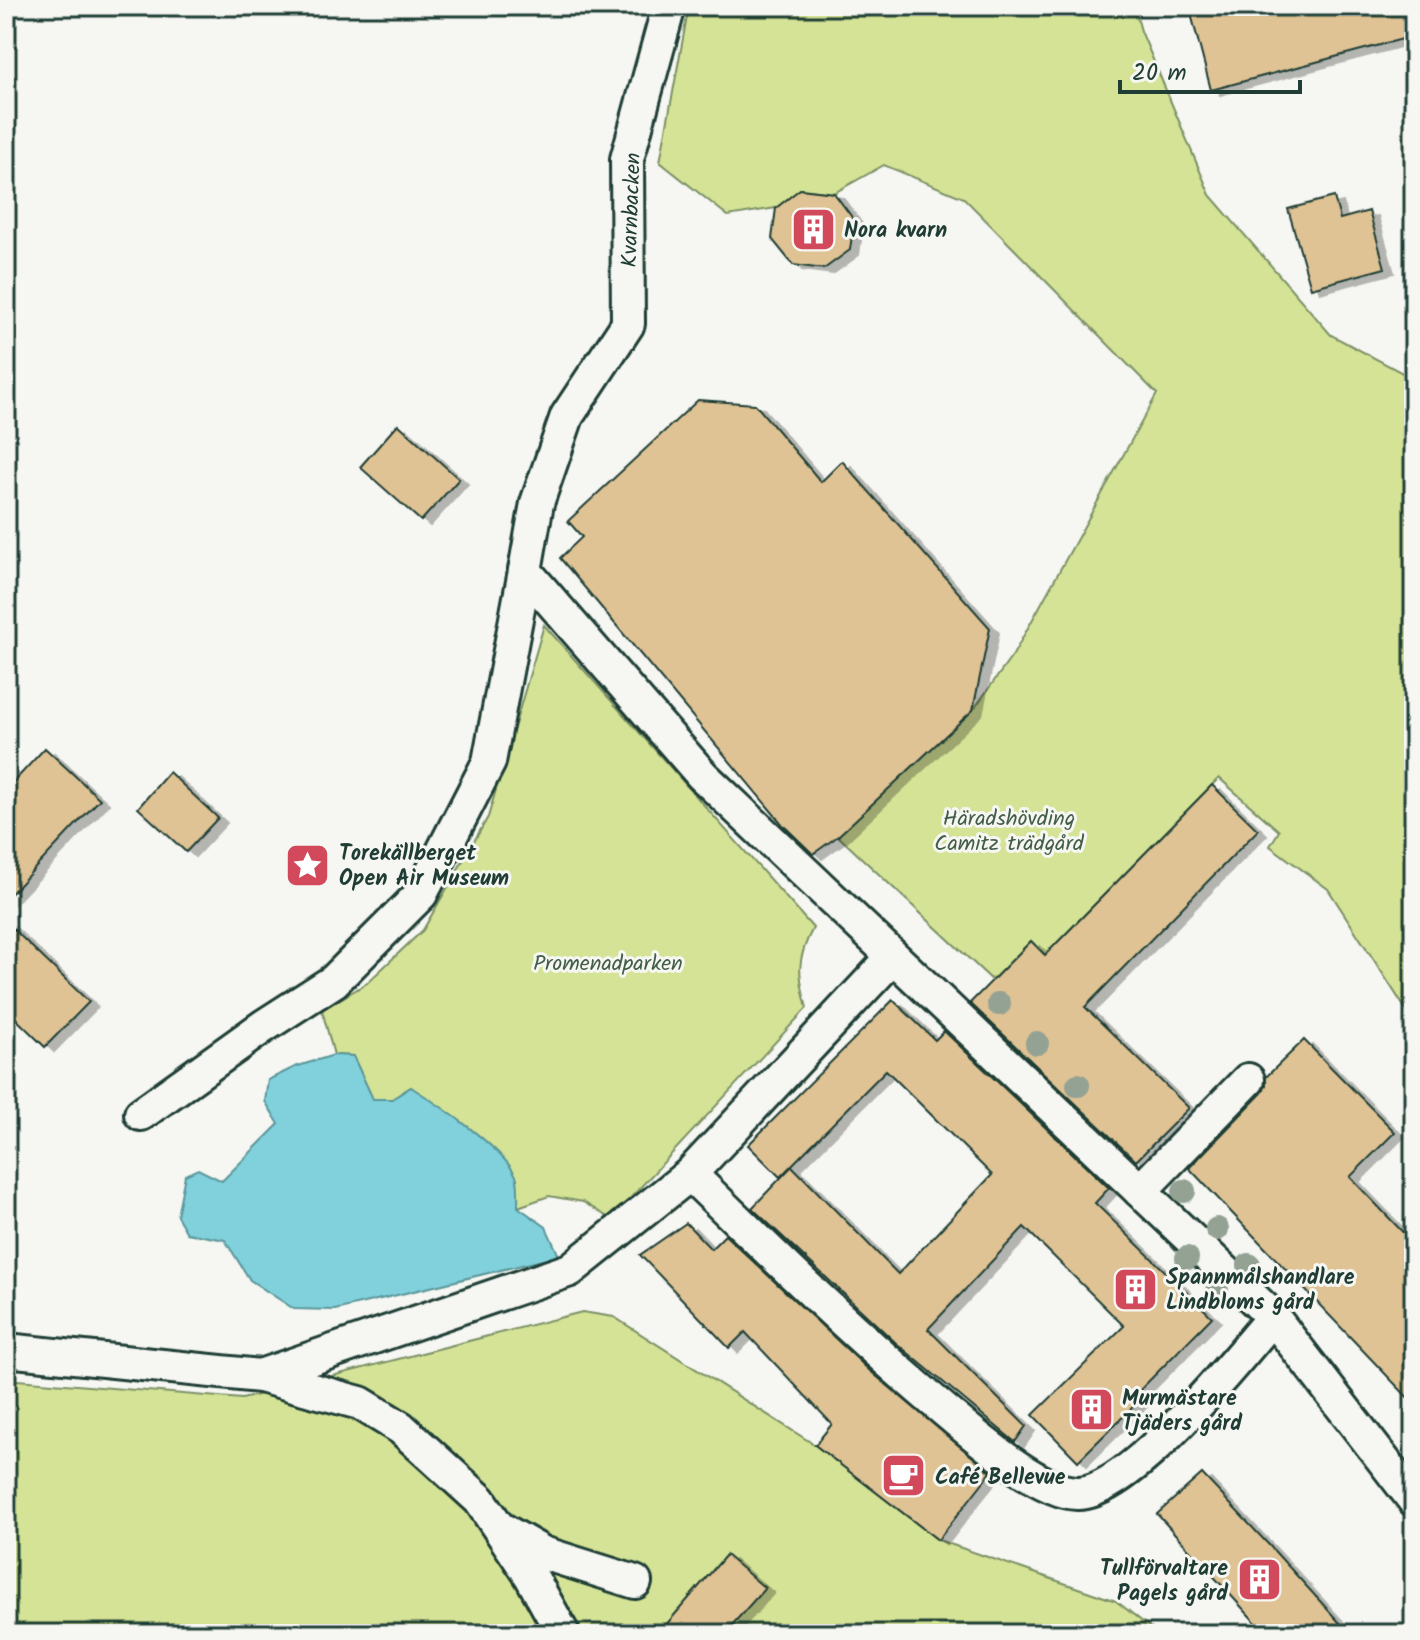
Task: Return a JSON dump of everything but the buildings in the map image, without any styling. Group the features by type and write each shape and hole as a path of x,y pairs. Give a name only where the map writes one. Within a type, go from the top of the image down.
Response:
{"lane":[{"name":"Kvarnbacken","path":"525,571 537,503 567,416 628,324 627,159 669,6"},
{"path":"525,571 702,775 1273,1317 1414,1500"},
{"path":"141,1114 264,1026 334,981 421,894 489,762 525,571"},
{"path":"260,1376 570,1270 690,1174 892,958"},
{"path":"1140,1191 1248,1080"},
{"path":"690,1174 832,1313 985,1444 1046,1485 1078,1494 1106,1485 1174,1432 1273,1317"},
{"path":"6,1350 260,1376 360,1403 401,1428 480,1500 531,1576 563,1634"},
{"path":"497,1527 543,1553 635,1582"}],"green space":[{"name":"Häradshövding Camitz trädgård","path":"689,6 1134,6 1141,31 1210,195 1331,335 1414,379 1414,1022 1328,889 1270,846 1279,831 1219,778 1045,955 1031,941 992,980 838,836 973,710 1013,655 1157,394 964,198 884,165 834,193 801,189 776,208 728,216 660,162"},
{"name":"Promenadparken","path":"544,625 813,928 800,967 807,1008 611,1219 583,1202 549,1196 518,1207 517,1178 411,1087 392,1099 373,1100 353,1056 334,1055 322,1010 367,983 423,930 488,817"},
{"path":"582,1312 614,1317 815,1445 938,1540 1116,1601 1158,1634 6,1634 6,1379 242,1399"}],"water":[{"path":"334,1055 353,1056 373,1099 392,1099 411,1087 484,1140 516,1176 518,1207 546,1227 559,1256 335,1310 294,1309 250,1280 225,1240 187,1233 177,1216 185,1175 198,1169 222,1181 279,1124 265,1101 268,1080 295,1067"}],"place":[{"name":"Nora kvarn","path":"813,229"},
{"name":"Torekällberget Open Air Museum","path":"308,865"},
{"name":"Spannmålshandlare Lindbloms gård","path":"1135,1289"},
{"name":"Murmästare Tjäders gård","path":"1091,1410"},
{"name":"Café Bellevue","path":"904,1476"},
{"name":"Tullförvaltare Pagels gård","path":"1259,1580"}]}
